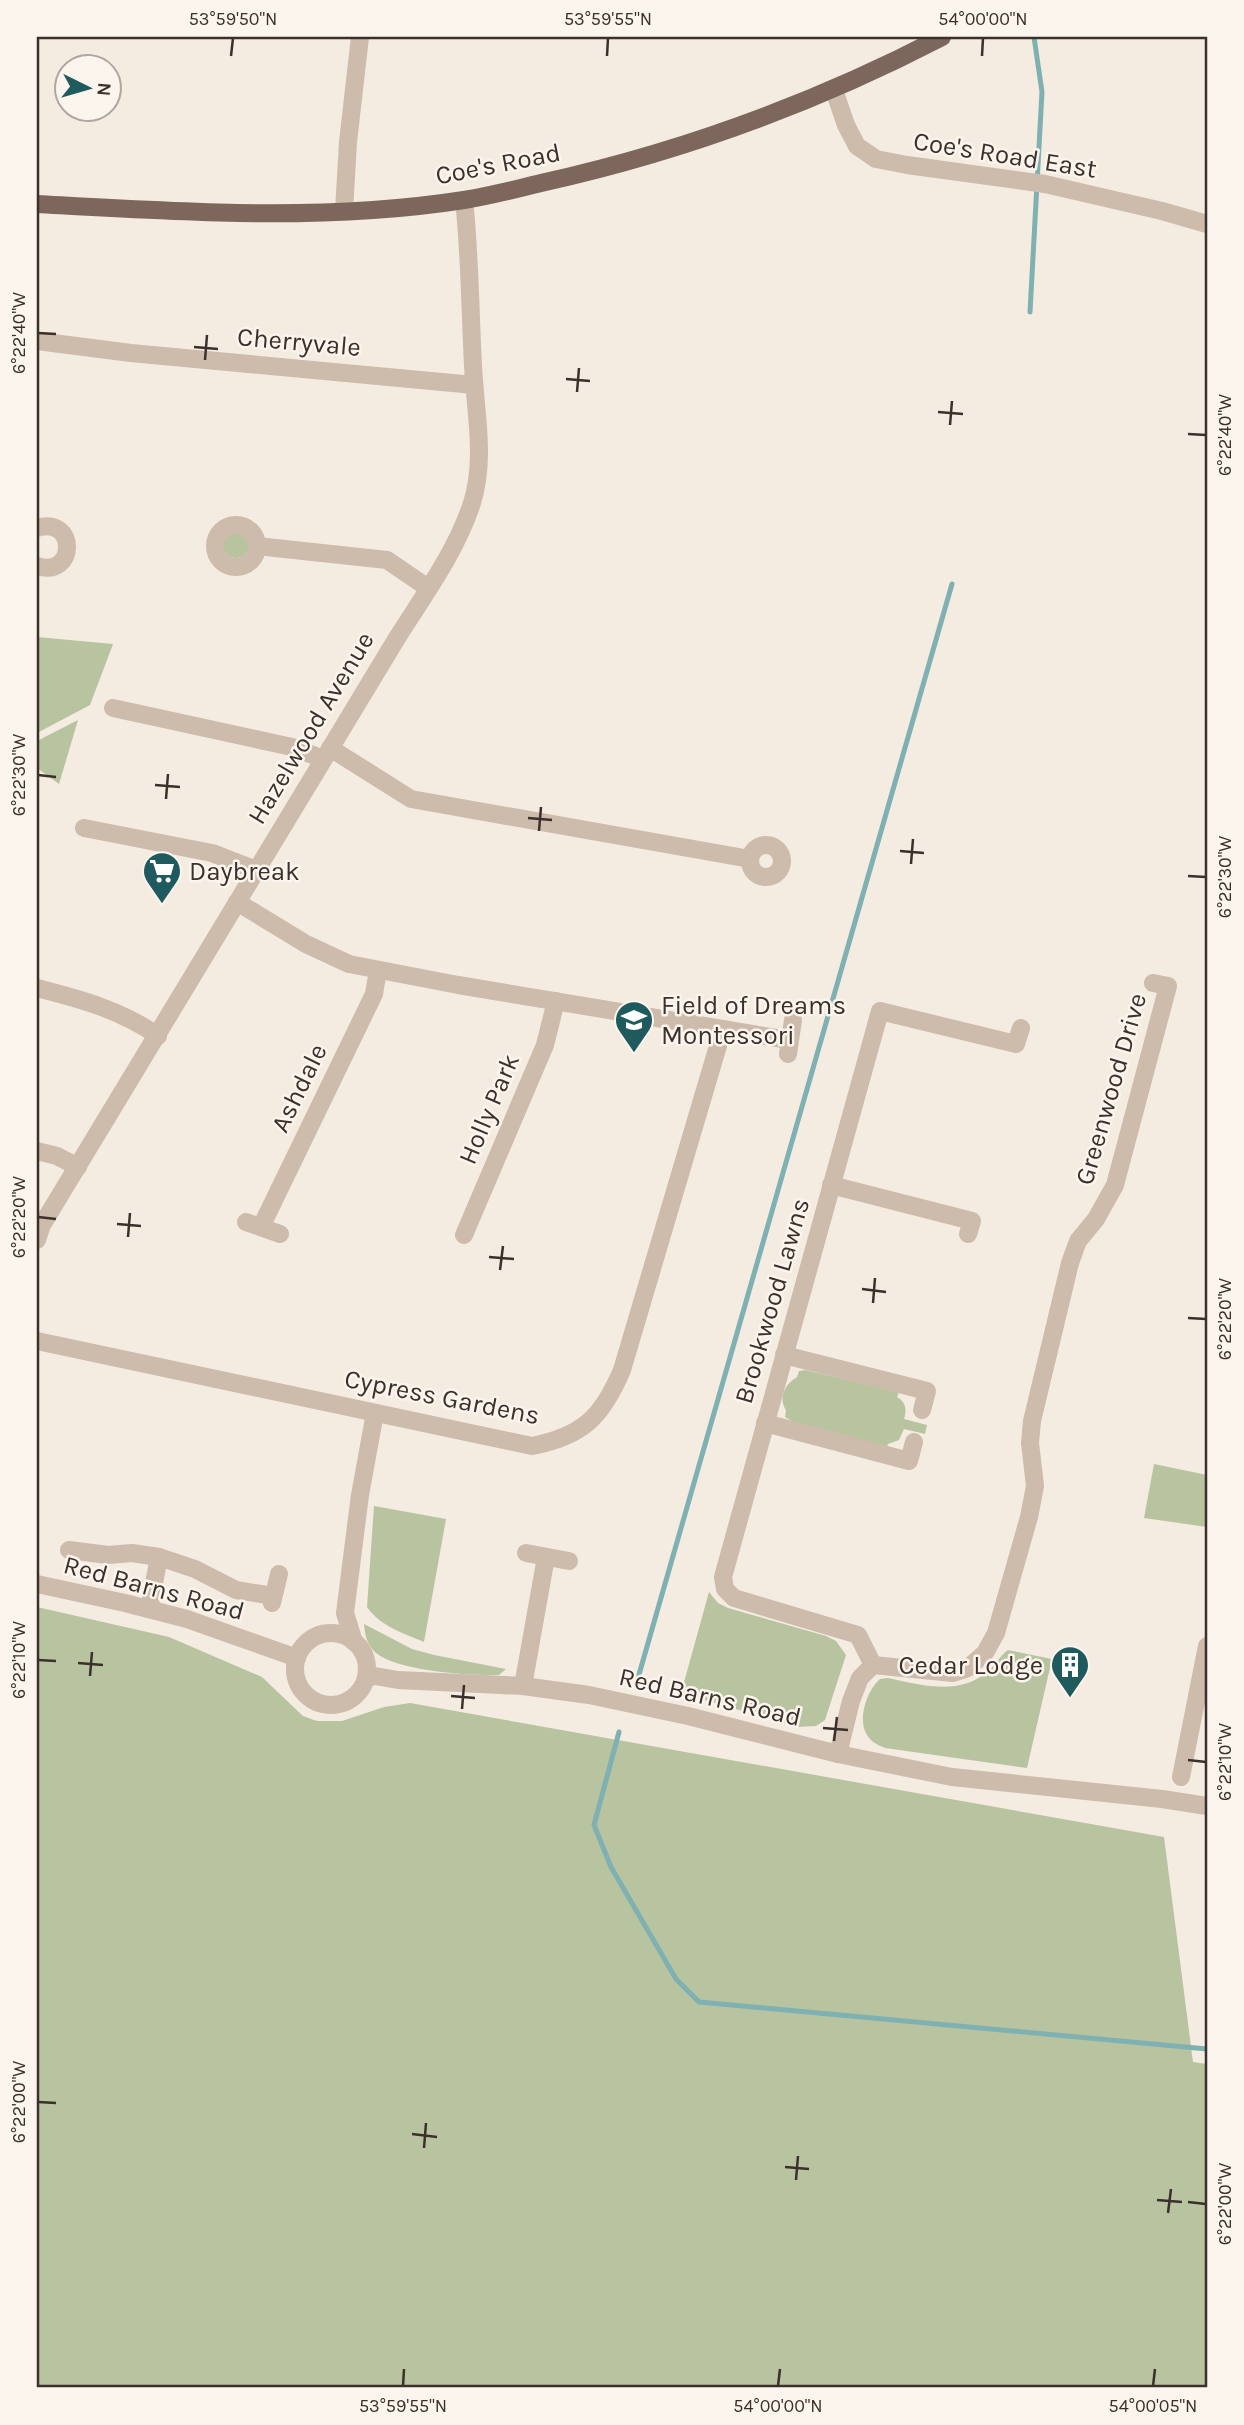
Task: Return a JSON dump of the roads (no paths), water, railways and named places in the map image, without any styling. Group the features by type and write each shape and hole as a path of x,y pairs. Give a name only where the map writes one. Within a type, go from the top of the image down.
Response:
{"main road":[{"name":"Coe's Road","path":"37,204 252,214 344,211 464,200 592,172 682,146 834,90 942,37"}],"street":[{"path":"344,211 348,142 360,37"},
{"name":"Coe's Road East","path":"834,90 856,146 876,159 1045,184 1207,224"},
{"name":"Hazelwood Avenue","path":"37,1240 42,1225 459,535 472,502 480,453 464,200"},
{"name":"Cherryvale","path":"37,341 131,353 474,385"},
{"path":"37,528 45,526 59,530 64,535 67,549 65,556 56,566 37,566"},
{"path":"257,546 387,560 428,588"},
{"path":"114,706 326,754 411,799 750,859"},
{"path":"84,828 212,853 256,870"},
{"path":"237,902 306,944 349,964 723,1029 788,1047 793,1020"},
{"name":"Ashdale","path":"280,1234 254,1225 373,994 378,970"},
{"name":"Greenwood Drive","path":"873,1665 953,1674 968,1668 985,1653 996,1633 1029,1517 1035,1486 1032,1421 1041,1378 1078,1241 1096,1219 1115,1185 1168,986 1153,983"},
{"path":"37,988 94,1003 138,1022 158,1036"},
{"name":"Holly Park","path":"464,1235 545,1045 556,1001"},
{"name":"Brookwood Lawns","path":"873,1665 858,1636 734,1598 724,1589 723,1577 880,1011 1016,1044 1021,1028"},
{"name":"Cypress Gardens","path":"37,1340 533,1446 556,1441 595,1418 610,1398 622,1370 723,1029"},
{"path":"37,1151 57,1156 78,1167"},
{"path":"831,1185 972,1221 968,1234"},
{"path":"784,1355 927,1391 922,1410"},
{"path":"345,1613 323,1634 310,1640 297,1658 295,1669 302,1691 321,1704 344,1703 362,1688 366,1678 365,1656 354,1642 345,1613 360,1496 375,1413"},
{"path":"765,1423 909,1461 914,1442"},
{"path":"69,1550 108,1555 132,1553 159,1558 195,1569 236,1590 272,1600 279,1574"},
{"path":"526,1553 569,1561"},
{"path":"523,1686 546,1557"},
{"path":"149,1609 159,1558"},
{"name":"Red Barns Road","path":"37,1584 187,1619 297,1658"},
{"path":"323,1634 340,1634 354,1642"},
{"path":"1181,1777 1207,1646"},
{"path":"838,1754 851,1701 860,1678 873,1665"},
{"name":"Red Barns Road","path":"366,1678 374,1676 398,1680 523,1686 589,1695 688,1716 838,1754 952,1777 1207,1806"}],"waterway":[{"path":"1030,312 1042,92 1034,37"},
{"path":"638,1678 952,584"},
{"path":"619,1732 594,1825 611,1867 676,1979 699,2002 1207,2049"}],"place":[{"name":"Daybreak","path":"162,905"},
{"name":"Field of Dreams Montessori","path":"634,1054"},
{"name":"Cedar Lodge","path":"1070,1699"}]}
